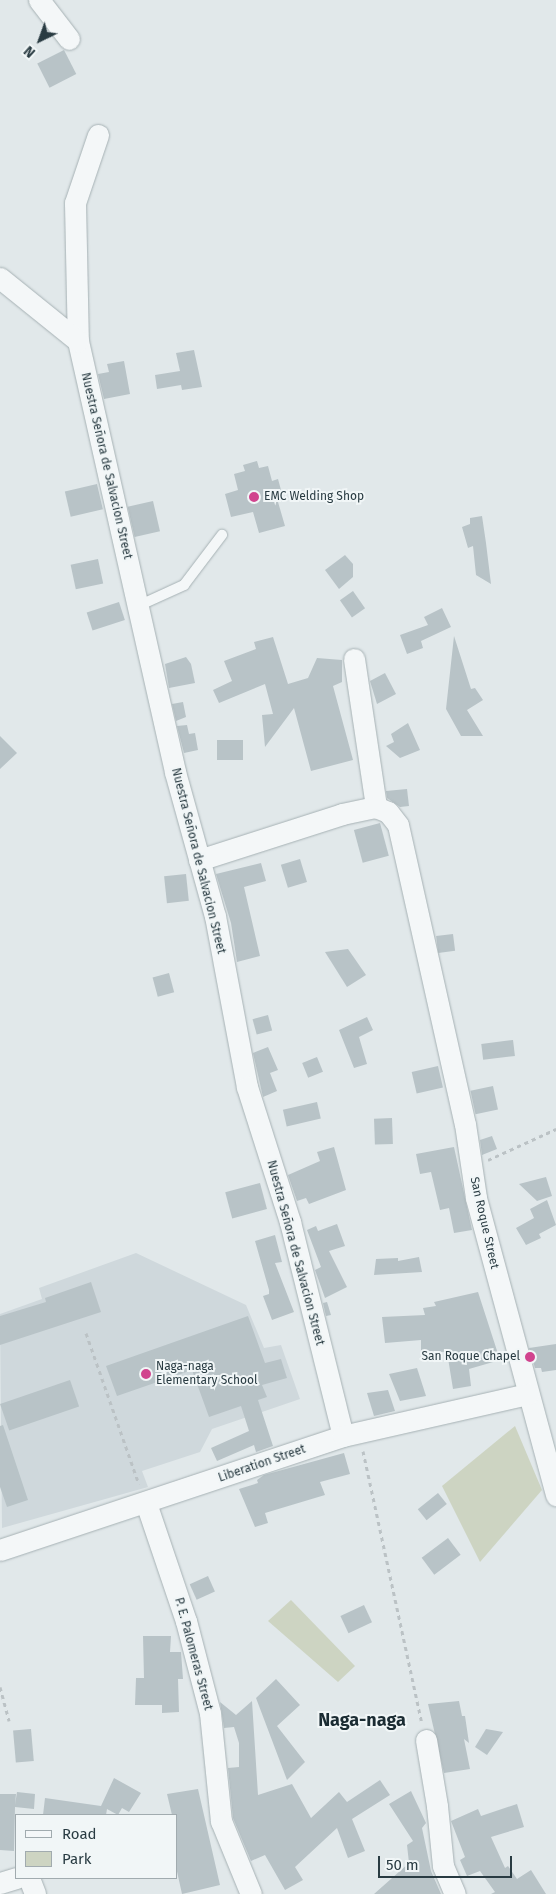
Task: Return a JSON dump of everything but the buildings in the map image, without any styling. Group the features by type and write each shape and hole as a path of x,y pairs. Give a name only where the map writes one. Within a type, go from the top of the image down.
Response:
{"street":[{"path":"38,0 70,39"},
{"name":"Nuestra Señora de Salvacion Street","path":"98,135 75,203 78,341 198,860 215,916 247,1087 290,1222 343,1436"},
{"path":"0,278 78,341"},
{"path":"198,860 342,814 376,807 354,659"},
{"name":"San Roque Street","path":"376,807 388,812 398,825 465,1124 476,1198 556,1495"},
{"name":"Liberation Street","path":"0,1550 343,1436 528,1394"},
{"name":"P. E. Palomeras Street","path":"146,1503 186,1621 210,1713 221,1821 251,1894"},
{"path":"426,1740 437,1806 442,1866 455,1894"},
{"path":"0,1883 15,1878"},
{"path":"29,1879 35,1894"}],"lane":[{"path":"138,606 184,584 222,535"}],"path":[{"path":"471,1167 556,1129"},
{"path":"86,1333 146,1503"},
{"path":"343,1436 363,1450 370,1471 378,1526 426,1740"},
{"path":"0,1687 9,1721"}],"shaded area":[{"name":"Naga-naga Elementary School","path":"136,1253 246,1305 264,1348 281,1345 300,1399 212,1429 200,1452 142,1471 148,1487 2,1528 0,1314 42,1299 39,1288"}],"green space":[{"path":"515,1426 542,1490 480,1562 442,1486"},
{"path":"291,1600 355,1666 338,1682 268,1621"}],"place":[{"name":"EMC Welding Shop","path":"254,497"},
{"name":"San Roque Chapel","path":"530,1357"},
{"name":"Naga-naga Elementary School","path":"146,1374"}],"district":[{"name":"Naga-naga","path":"362,1720"}]}
